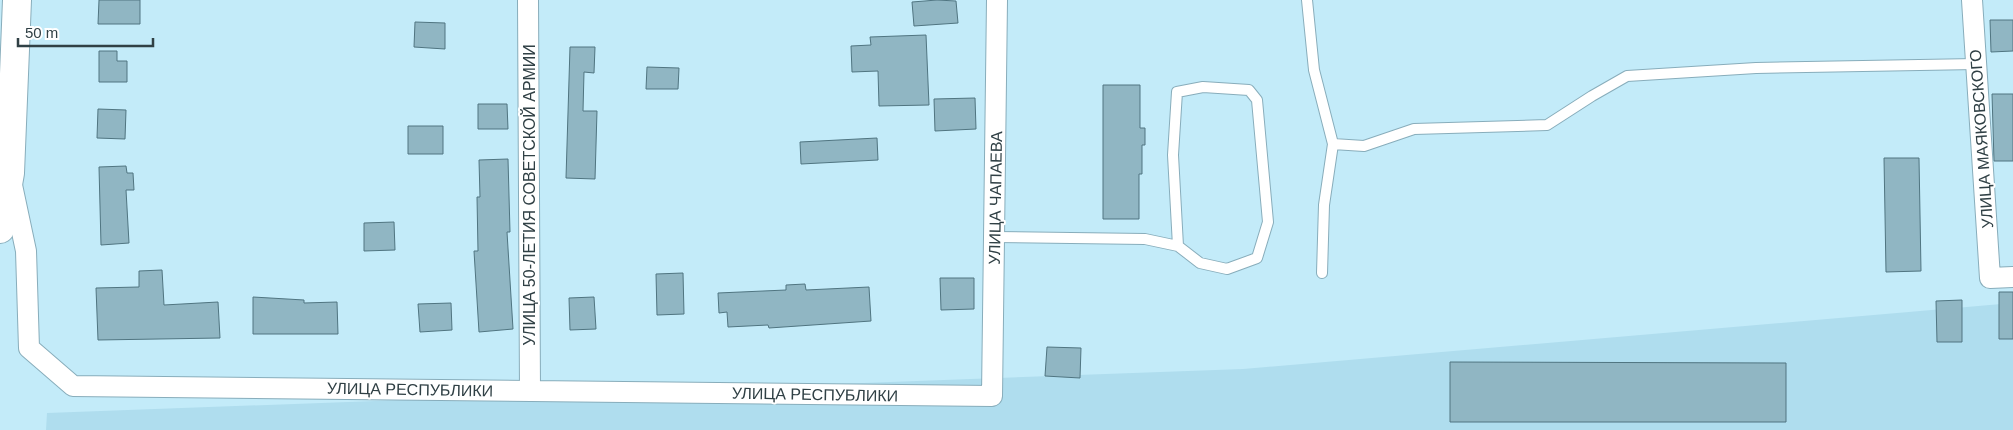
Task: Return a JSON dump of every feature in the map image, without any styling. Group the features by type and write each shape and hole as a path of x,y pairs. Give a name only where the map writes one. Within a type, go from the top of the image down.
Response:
{"street":[{"path":"0,229 16,0"},
{"name":"УЛИЦА 50-ЛЕТИЯ СОВЕТСКОЙ АРМИИ","path":"528,0 530,390"},
{"name":"УЛИЦА ЧАПАЕВА","path":"992,396 997,0"},
{"name":"УЛИЦА МАЯКОВСКОГО","path":"1972,0 1990,278 2013,277"},
{"name":"УЛИЦА РЕСПУБЛИКИ","path":"5,175 26,251 29,348 73,386 992,396"}],"lane":[{"path":"1307,0 1314,70 1333,144 1324,204 1322,273"},
{"path":"1333,144 1364,146 1414,129 1547,125 1627,76 1756,68 1976,64"},
{"path":"994,237 1145,239 1178,246 1200,263 1227,269 1257,258 1268,222 1257,100 1249,90 1204,87 1177,92 1173,155 1178,246"}],"shaded area":[{"path":"2013,303 2013,430 46,430 47,413 1243,369"}],"building":[{"path":"99,0 140,0 140,24 98,24"},
{"path":"956,1 958,23 914,26 912,2"},
{"path":"1990,20 2013,20 2013,51 1991,52"},
{"path":"415,22 445,23 445,49 414,47"},
{"path":"926,35 929,105 879,106 878,71 852,72 851,46 871,45 870,37"},
{"path":"570,47 595,47 594,73 584,72 583,111 597,111 595,179 566,178"},
{"path":"99,51 117,51 117,61 127,61 127,82 99,82"},
{"path":"647,67 679,68 678,89 646,89"},
{"path":"1103,85 1140,85 1140,128 1145,128 1145,145 1142,145 1142,174 1139,174 1139,219 1103,219"},
{"path":"1992,94 2013,94 2013,161 1994,161"},
{"path":"975,98 976,129 935,131 934,99"},
{"path":"478,104 507,104 508,129 478,129"},
{"path":"98,109 126,110 125,139 97,138"},
{"path":"408,126 443,126 443,154 408,154"},
{"path":"877,138 878,160 801,164 800,142"},
{"path":"1884,158 1919,158 1921,271 1886,272"},
{"path":"508,159 510,232 507,232 513,329 479,332 474,251 478,251 477,197 480,197 479,160"},
{"path":"126,166 127,173 133,173 134,190 126,190 129,243 101,245 99,167"},
{"path":"394,222 395,250 364,251 364,223"},
{"path":"162,270 164,305 218,302 220,338 98,340 96,288 139,287 139,271"},
{"path":"683,273 684,314 657,315 656,274"},
{"path":"940,278 974,278 974,309 941,310"},
{"path":"805,284 806,290 869,287 871,321 769,328 768,325 728,327 727,312 719,313 718,293 786,290 786,285"},
{"path":"1999,292 2013,292 2013,339 1999,339"},
{"path":"253,297 304,300 304,303 337,302 338,334 253,334"},
{"path":"594,297 596,329 570,330 569,298"},
{"path":"1962,300 1962,342 1937,342 1936,301"},
{"path":"451,303 452,330 420,332 418,304"},
{"path":"1047,347 1081,348 1080,378 1045,376"},
{"path":"1450,362 1786,363 1786,422 1450,422"}]}
